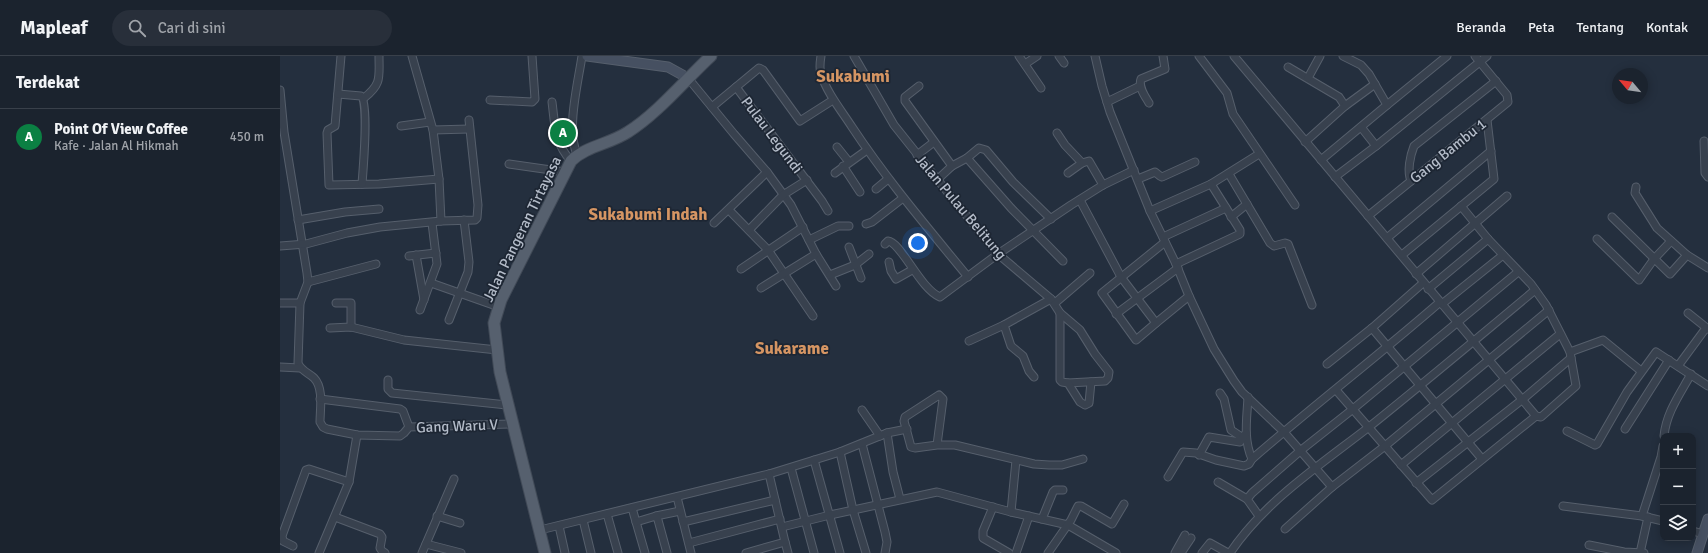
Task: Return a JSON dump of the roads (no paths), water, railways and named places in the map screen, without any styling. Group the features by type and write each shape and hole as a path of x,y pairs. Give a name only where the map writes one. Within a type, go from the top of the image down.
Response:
{"main road":[{"name":"Jalan Pangeran Tirtayasa","path":"545,553 507,405 497,350 494,323 499,307 510,280 565,172 574,158 616,140 629,132 647,117 711,56"}],"street":[{"path":"341,56 335,126 328,130 327,133 329,185 439,179"},
{"path":"364,98 373,91 378,82 380,76 379,56"},
{"path":"412,56 432,130 439,179 441,221"},
{"path":"490,100 534,101 532,56"},
{"path":"574,158 574,117 582,56"},
{"path":"587,56 627,58 668,68 688,78 767,172 784,195 803,227 816,254 836,286"},
{"path":"821,56 821,74 833,100 866,150 903,198 968,277"},
{"name":"Jalan Pulau Belitung","path":"854,56 865,78 894,125 998,254 1053,301 1060,313 1080,330 1095,354 1109,372 1106,381 1091,382"},
{"path":"1019,56 1041,88"},
{"path":"1025,64 1037,56"},
{"path":"1059,56 1064,63"},
{"path":"1095,56 1107,102 1150,211 1177,266 1189,296 1214,349 1234,381 1248,397 1284,432 1332,487"},
{"path":"1149,103 1140,86 1141,79 1165,69 1163,56"},
{"path":"1199,56 1227,93 1233,114 1294,205"},
{"path":"1234,56 1305,142 1402,255 1426,286 1523,398 1536,416"},
{"path":"1308,78 1320,56"},
{"path":"1343,56 1361,65 1369,74 1387,105"},
{"path":"1321,160 1448,56"},
{"path":"1411,181 1409,173 1411,152 1414,146 1496,81 1475,56"},
{"path":"1335,177 1376,146 1487,56"},
{"path":"1288,66 1340,97 1345,106"},
{"path":"736,87 757,69 761,69 800,121 833,100"},
{"name":"Gang Bambu 1","path":"1368,216 1487,120 1509,100 1496,81"},
{"path":"1305,142 1345,106 1375,84"},
{"path":"919,86 905,97 905,102 952,166"},
{"path":"1107,102 1140,86"},
{"name":"Pulau Legundi","path":"712,107 736,87 828,211"},
{"path":"280,90 282,132 308,282 300,303 298,357 300,368"},
{"path":"338,94 357,95 364,98"},
{"path":"362,184 365,132 364,98"},
{"path":"552,102 557,140 560,148 574,158"},
{"path":"280,246 302,244 354,232 441,221 475,220 477,218 478,205 469,120"},
{"path":"1402,255 1494,179 1487,120"},
{"path":"401,126 430,122"},
{"path":"1361,127 1376,146"},
{"path":"432,130 469,129"},
{"path":"1057,133 1065,145 1082,163"},
{"path":"1704,141 1705,172 1708,176"},
{"path":"917,155 934,142"},
{"path":"837,147 860,192"},
{"path":"938,179 952,166 967,158 979,148 986,150 1013,182 1051,219"},
{"path":"835,173 866,150"},
{"path":"1387,238 1491,151"},
{"path":"1150,211 1211,184 1260,154"},
{"path":"967,158 1011,208 1063,261"},
{"path":"1068,173 1082,163 1091,161 1103,185"},
{"path":"1138,179 1155,172 1162,176 1195,162"},
{"path":"509,164 565,172"},
{"path":"884,244 888,241 894,243 912,270 933,294 940,297 998,254 1080,200 1103,185 1134,170"},
{"path":"714,223 767,172"},
{"path":"1229,174 1272,245 1288,244 1312,305"},
{"path":"876,189 888,179"},
{"path":"749,230 784,195 806,180"},
{"path":"1116,314 1177,266 1240,234 1240,230 1211,184"},
{"path":"1636,187 1635,193 1652,221 1687,255 1708,268"},
{"path":"1416,274 1507,196"},
{"path":"866,224 872,222 903,198"},
{"path":"1080,200 1121,277 1156,323"},
{"path":"1231,216 1247,204"},
{"path":"1336,390 1416,483 1434,500 1536,416 1541,417 1575,388 1576,379 1570,355 1549,310 1535,290 1488,239 1461,206"},
{"path":"1189,296 1137,340 1116,314 1102,292 1164,240 1226,208"},
{"path":"298,220 345,212 379,209"},
{"path":"728,210 768,250 813,316"},
{"path":"1612,217 1670,274 1687,255"},
{"path":"449,320 468,272 469,262 464,220"},
{"path":"420,310 437,264 432,223"},
{"path":"809,240 838,226 849,226"},
{"path":"741,269 803,227"},
{"path":"1327,364 1488,239"},
{"path":"1597,239 1639,280 1654,259 1671,241"},
{"path":"849,247 860,278"},
{"path":"424,300 413,255 436,253"},
{"path":"761,288 816,254"},
{"path":"830,275 855,265 869,254"},
{"path":"1168,477 1181,453 1191,452 1223,462 1244,466 1249,464 1252,459 1284,432 1441,303 1503,255"},
{"path":"889,262 891,271 896,279 912,270"},
{"path":"308,282 376,264"},
{"path":"1247,499 1300,451 1405,367 1518,272"},
{"path":"969,341 1053,301 1090,273"},
{"path":"431,283 499,307"},
{"path":"1202,553 1210,543 1229,553 1242,535 1259,516 1315,469 1420,386 1535,290"},
{"path":"280,303 300,303"},
{"path":"336,303 351,304 351,327"},
{"path":"1285,529 1332,487 1491,360 1549,310"},
{"path":"1060,313 1060,380 1068,383 1091,382 1090,400 1087,405 1085,406 1080,402 1068,383"},
{"path":"1678,366 1707,329 1688,313"},
{"path":"1004,325 1011,346 1023,356 1029,371 1034,377"},
{"path":"330,328 351,327 404,340 497,350"},
{"path":"1372,328 1482,459"},
{"path":"1400,465 1506,380 1560,334"},
{"path":"1416,483 1523,398 1570,355 1603,340 1641,371"},
{"path":"1567,431 1595,445 1597,444 1641,371 1656,352 1708,386"},
{"path":"1625,429 1669,360"},
{"path":"280,367 300,368 314,378 318,384 320,399 400,409 403,411 409,427"},
{"path":"1664,433 1667,417 1691,374"},
{"path":"388,380 388,389 392,393 507,405"},
{"path":"1220,393 1224,400 1231,430 1230,440"},
{"path":"937,445 943,399 941,396 907,416 904,421 910,447 915,448 937,445 963,446 1016,460 1049,465 1062,465 1083,459"},
{"path":"1248,397 1243,437 1243,447 1248,451"},
{"name":"Gang Waru V","path":"320,399 320,422 322,426 327,429 357,435 400,436 409,427 512,424"},
{"path":"862,410 883,435 900,499"},
{"path":"540,530 791,468 840,452 883,435 907,429"},
{"path":"1231,430 1243,437 1252,459"},
{"path":"319,553 349,482 357,435"},
{"path":"1199,455 1209,437 1230,440 1243,437"},
{"path":"862,444 885,532 887,542 885,553"},
{"path":"840,452 866,553"},
{"path":"814,460 840,553"},
{"path":"1011,512 1016,460"},
{"path":"1640,553 1645,517 1660,461"},
{"path":"791,468 814,553"},
{"path":"293,546 283,541 282,536 306,470 309,469 349,482"},
{"path":"769,474 784,542 788,553"},
{"path":"422,553 436,516 454,479"},
{"path":"1218,482 1247,499 1259,516"},
{"path":"1042,519 1053,492 1055,490 1063,490"},
{"path":"689,543 781,523 805,521 937,492 1011,512 1068,525 1116,553"},
{"path":"677,497 691,553"},
{"path":"683,522 775,500"},
{"path":"1048,553 1068,525 1077,507 1080,506 1112,524 1124,504"},
{"path":"1563,506 1660,520"},
{"path":"993,507 983,531 983,538 1008,553"},
{"path":"632,508 645,553"},
{"path":"636,522 680,511"},
{"path":"607,514 618,553"},
{"path":"436,516 460,523"},
{"path":"656,516 667,553"},
{"path":"1016,553 1029,516"},
{"path":"335,517 380,534 382,536 380,548 385,553"},
{"path":"1697,553 1708,519"},
{"path":"583,520 592,553"},
{"path":"558,526 565,553"},
{"path":"1696,532 1703,534"},
{"path":"1175,553 1188,536 1181,553"},
{"path":"746,553 784,542"},
{"path":"426,544 461,553"},
{"path":"1589,545 1624,552 1644,553"}],"place":[{"name":"Point Of View Coffee","path":"563,133"}],"district":[{"name":"Sukabumi","path":"853,76"},
{"name":"Sukabumi Indah","path":"648,214"},
{"name":"Sukarame","path":"792,348"}]}
